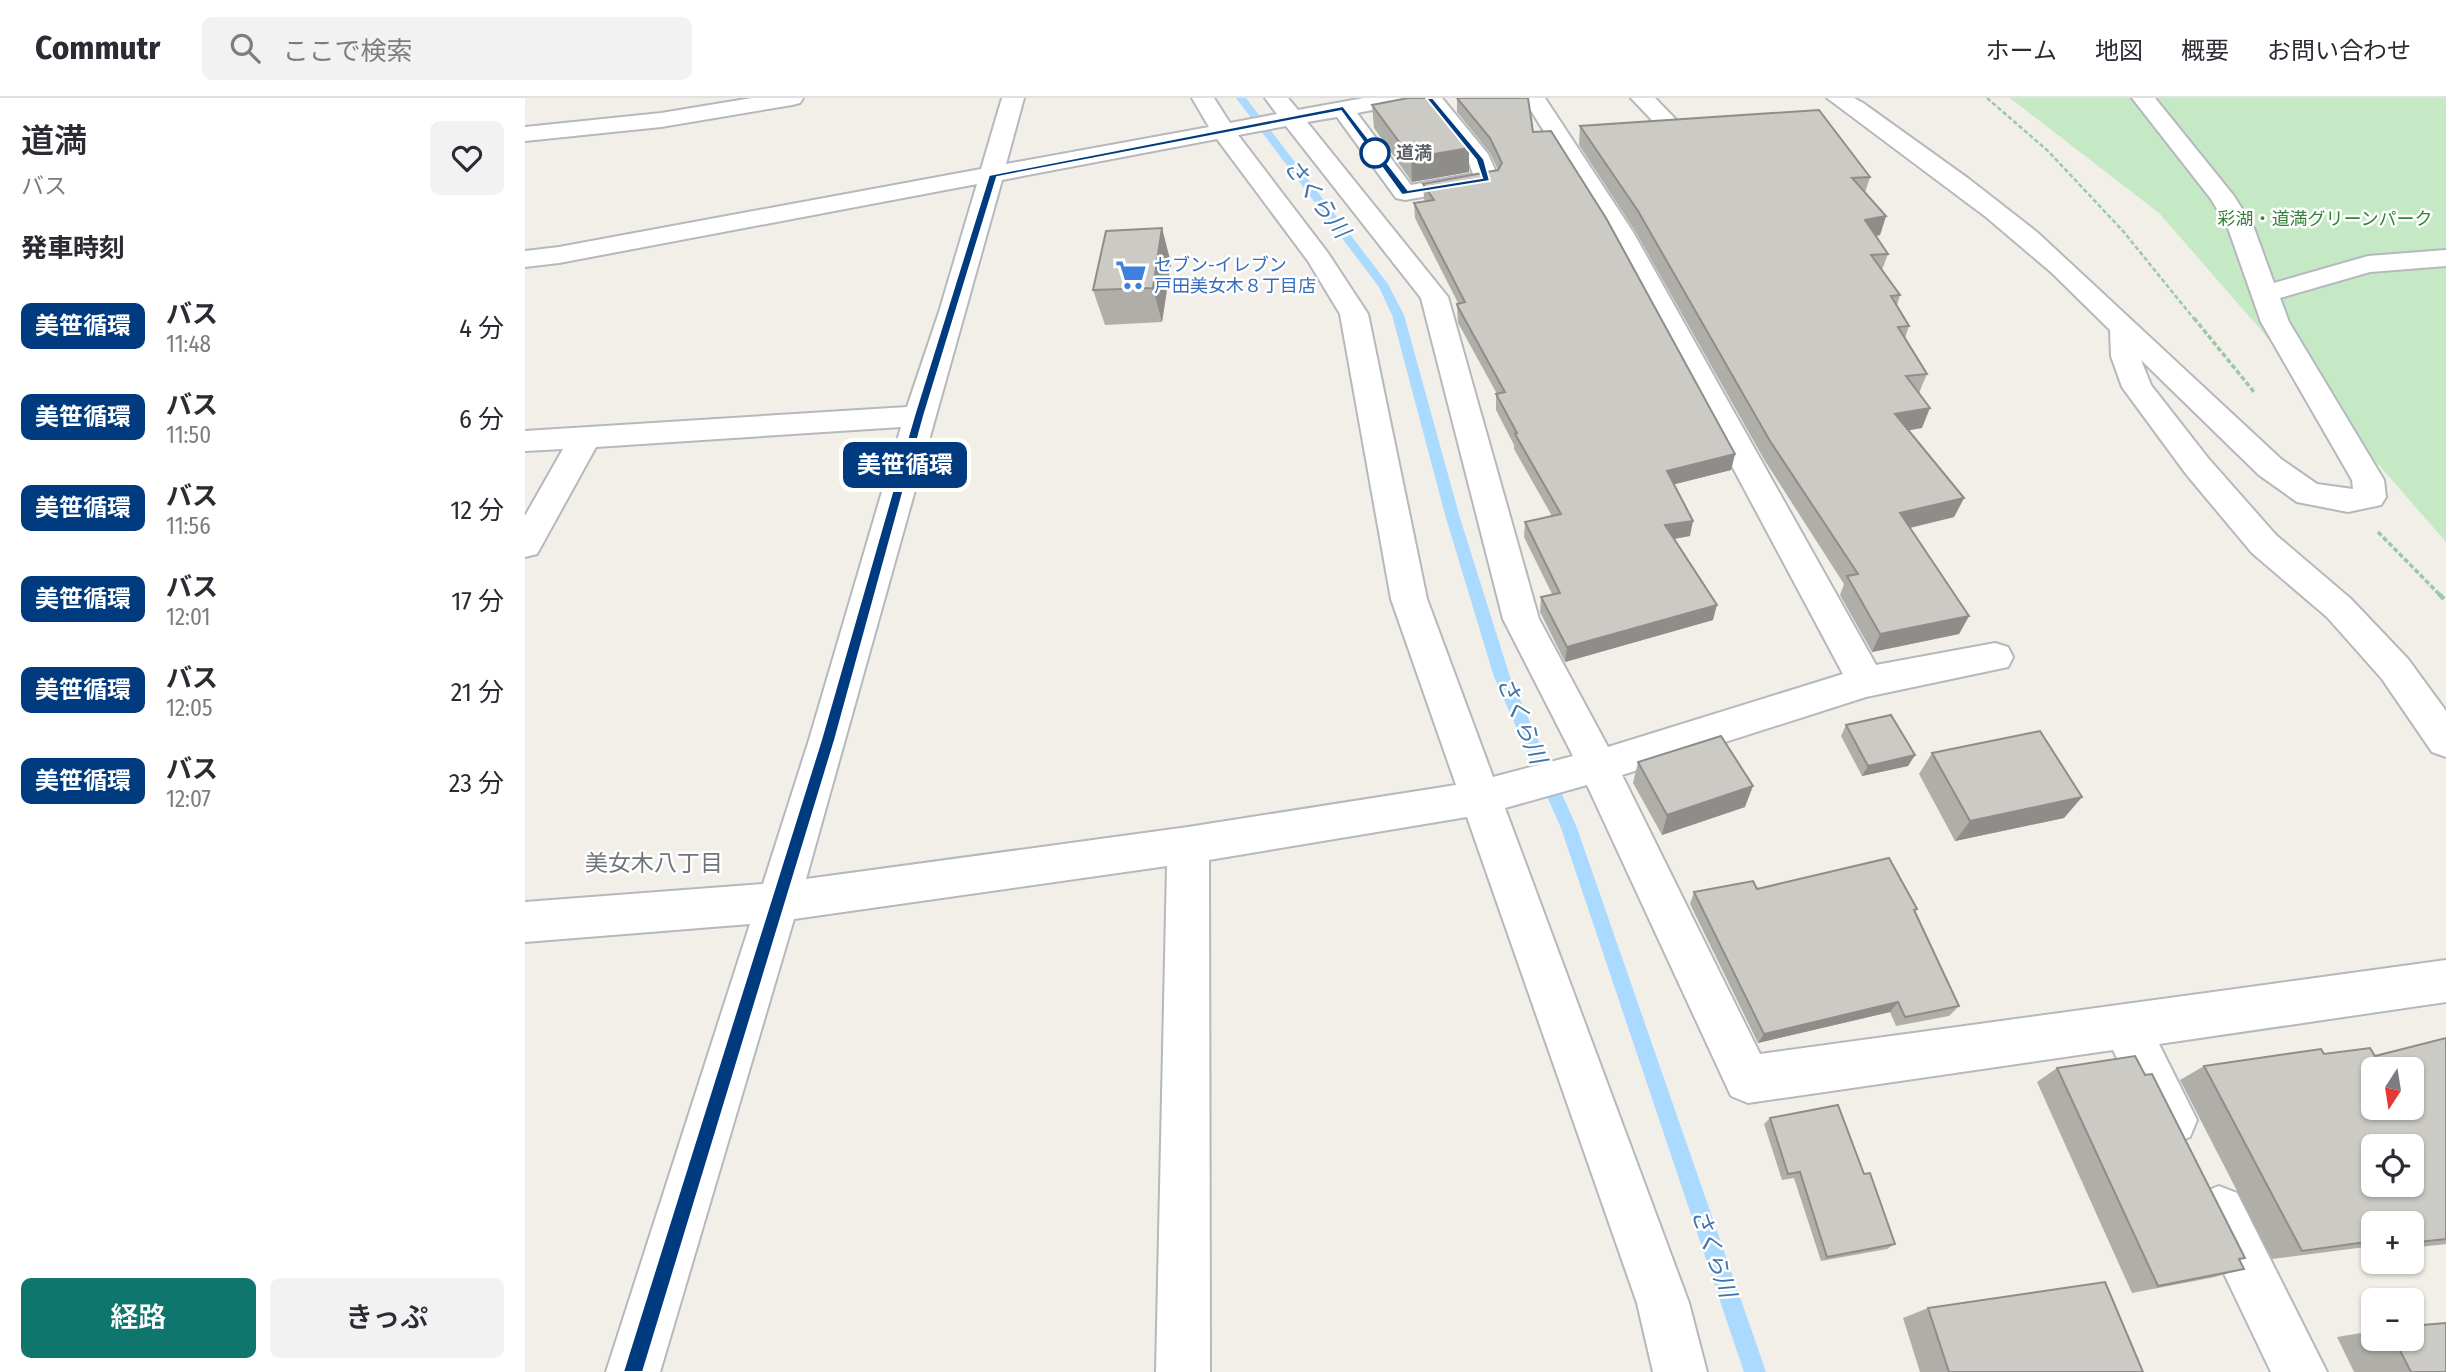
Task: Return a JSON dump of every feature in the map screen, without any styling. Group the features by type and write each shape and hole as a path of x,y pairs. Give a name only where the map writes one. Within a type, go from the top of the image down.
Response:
{"street":[{"path":"525,134 660,120 792,98"},
{"path":"633,1372 828,740 919,416 993,175 1013,98"},
{"path":"1203,98 1232,129 1334,277 1354,314 1409,598 1494,795 1663,1303 1680,1372"},
{"path":"525,259 573,253 1232,129 1283,112 1343,108 1400,98"},
{"path":"1343,108 1405,193 1487,180 1480,159 1430,98"},
{"path":"1534,98 1620,232 1866,682"},
{"path":"1642,98 1675,131"},
{"path":"1838,98 1866,115 1983,202 2082,283 2124,328 2270,467 2308,494 2348,501 2369,497 2368,480 2275,322 2241,228 2222,196 2143,98"},
{"path":"1283,112 1435,298 1521,619 1589,769 1748,1079 2446,981"},
{"path":"2266,294 2368,264 2446,258"},
{"path":"2124,328 2125,356 2137,387 2197,467 2264,544 2339,608 2395,669 2446,741"},
{"path":"525,441 919,416"},
{"path":"525,545 586,436"},
{"path":"525,922 778,902 1188,845 1494,795 1589,769 1866,682 1996,657"},
{"path":"1183,1372 1188,845"},
{"path":"2125,1025 2300,1372"}],"path":[{"path":"1987,98 2048,150 2098,203 2256,395"},
{"path":"2348,501 2446,601"}],"green space":[{"name":"彩湖・道満グリーンパーク","path":"2010,98 2446,98 2446,542 2159,213"}],"building":[{"path":"1408,98 1433,98 1465,138 1469,148 1411,158 1372,105"},
{"path":"1457,98 1528,98 1533,132 1551,131 1606,218 1735,454 1667,471 1693,521 1665,525 1717,605 1567,647 1541,597 1560,593 1525,522 1561,514 1515,434 1517,433 1496,394 1505,392 1458,307 1457,304 1465,302 1414,203 1434,200 1423,184 1498,170 1502,163 1490,138"},
{"path":"1819,110 1870,177 1852,178 1886,216 1865,220 1888,254 1871,255 1900,295 1891,296 1909,326 1898,327 1927,374 1906,376 1930,408 1895,414 1964,498 1900,513 1969,616 1880,634 1847,576 1858,574 1770,441 1638,211 1580,126"},
{"path":"1162,228 1153,288 1093,290 1106,231"},
{"path":"1891,715 1915,755 1868,766 1846,725"},
{"path":"2040,731 2082,797 1970,821 1932,753"},
{"path":"1721,736 1753,786 1667,815 1638,762"},
{"path":"1889,858 1917,909 1914,910 1959,1006 1905,1017 1898,1002 1764,1034 1694,892 1753,881 1757,889"},
{"path":"2446,1038 2446,1239 2424,1241 2424,1211 2361,1211 2361,1243 2302,1251 2204,1066 2321,1049 2324,1054 2370,1048 2375,1056"},
{"path":"2135,1056 2145,1075 2152,1074 2245,1258 2239,1259 2244,1269 2158,1286 2057,1068"},
{"path":"1838,1105 1864,1174 1870,1173 1895,1244 1827,1257 1800,1172 1788,1174 1770,1118"},
{"path":"2105,1282 2143,1372 1949,1372 1928,1308"},
{"path":"2446,1323 2446,1372 2411,1372 2400,1351 2424,1351 2424,1325"}],"waterway":[{"name":"さくら川","path":"1241,98 1384,286 1398,315 1453,518 1502,677 1569,828 1755,1372"}],"bus line":[{"name":"美笹循環","path":"633,1372 828,740 919,416 993,175 1343,108 1405,193 1487,180 1488,176 1480,159 1430,98"}],"place":[{"name":"道満","path":"1375,153"},
{"name":"セブン-イレブン 戸田美女木８丁目店","path":"1131,275"}],"district":[{"name":"美女木八丁目","path":"654,863"}]}
